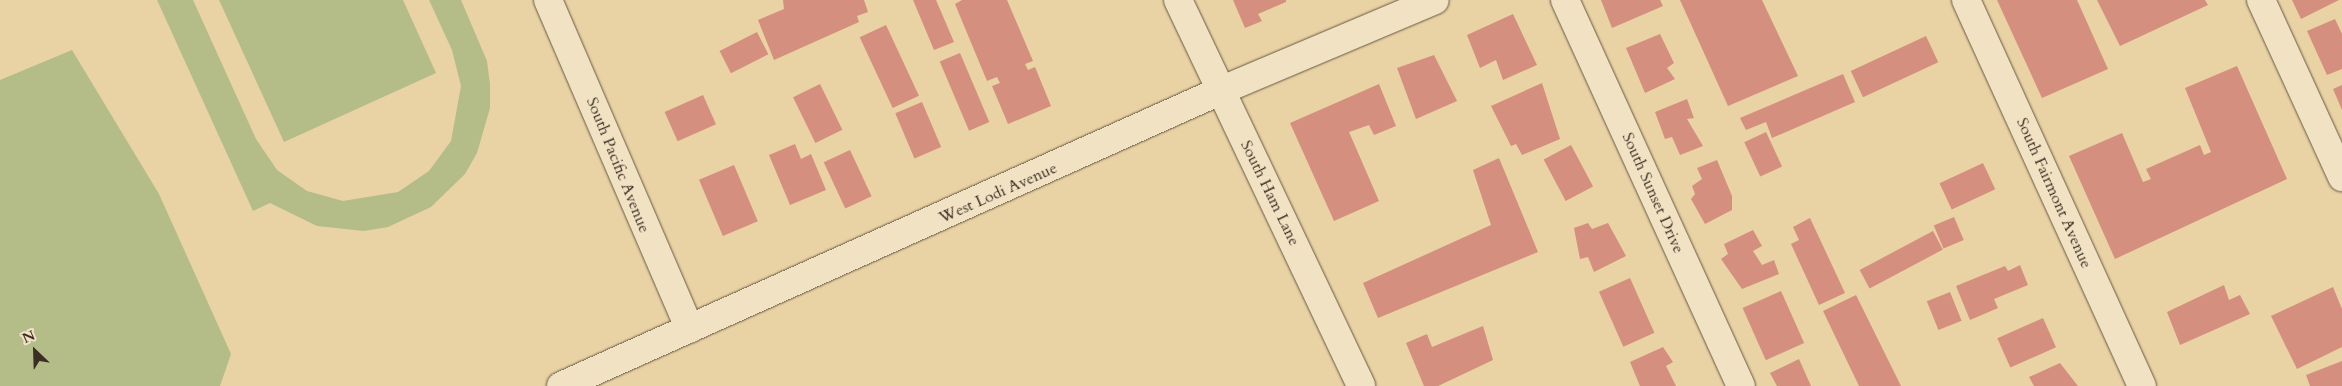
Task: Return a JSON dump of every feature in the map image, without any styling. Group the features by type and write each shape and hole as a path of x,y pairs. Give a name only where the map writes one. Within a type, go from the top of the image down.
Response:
{"street":[{"name":"South Pacific Avenue","path":"548,0 690,329"},
{"name":"South Ham Lane","path":"1178,0 1362,386"},
{"name":"West Lodi Avenue","path":"561,386 1220,91 1435,0"},
{"name":"South Sunset Drive","path":"1565,0 1741,386"},
{"name":"South Fairmont Avenue","path":"1966,0 2142,386"},
{"path":"2261,0 2342,176"}],"green space":[{"path":"157,0 193,0 256,139 277,170 307,191 343,201 398,192 429,171 451,141 461,86 452,50 429,0 461,0 487,61 490,84 490,108 477,153 465,174 431,207 388,227 364,231 317,226 270,203 253,211"},
{"path":"219,0 403,0 436,73 284,142"},
{"path":"72,50 159,194 231,354 220,386 0,386 0,80"}],"building":[{"path":"783,0 864,0 868,12 857,16 859,22 774,60 758,20 784,9"},
{"path":"913,0 936,0 954,42 934,50"},
{"path":"962,0 1007,0 1033,61 1025,64 1028,70 1035,67 1051,106 1008,124 992,86 1000,83 997,77 987,81 955,4"},
{"path":"1233,0 1286,0 1286,2 1258,14 1262,21 1245,28"},
{"path":"1601,0 1660,0 1663,6 1612,28"},
{"path":"1680,0 1762,0 1798,76 1728,106"},
{"path":"1997,0 2077,0 2108,69 2042,98"},
{"path":"2097,0 2205,0 2208,5 2120,46"},
{"path":"2292,0 2339,0 2301,19"},
{"path":"1513,14 1537,65 1503,80 1496,60 1480,68 1467,35"},
{"path":"2335,19 2342,34 2342,69 2327,75 2307,31"},
{"path":"886,25 919,96 893,108 860,37"},
{"path":"757,32 768,54 731,73 720,51"},
{"path":"1660,34 1674,63 1667,68 1675,79 1645,93 1626,48"},
{"path":"1926,36 1938,62 1863,97 1851,71"},
{"path":"960,53 989,122 969,131 940,62"},
{"path":"1434,55 1457,101 1416,119 1397,68"},
{"path":"2237,66 2287,179 2115,259 2069,156 2122,133 2143,182 2151,179 2146,169 2200,145 2204,155 2211,152 2185,88"},
{"path":"1843,74 1855,102 1772,138 1766,122 1746,130 1740,118"},
{"path":"1542,83 1560,139 1522,155 1516,144 1511,146 1491,106"},
{"path":"820,84 842,130 815,143 793,97"},
{"path":"1379,84 1396,126 1374,135 1369,125 1349,132 1379,201 1334,221 1290,123"},
{"path":"2342,85 2342,110 2333,89"},
{"path":"703,95 716,124 678,141 665,112"},
{"path":"1687,99 1694,118 1687,119 1703,146 1680,155 1672,137 1665,139 1655,112"},
{"path":"922,102 941,147 914,158 895,113"},
{"path":"1766,132 1782,166 1760,177 1744,142"},
{"path":"795,144 801,159 811,154 826,190 790,205 769,155"},
{"path":"1571,145 1593,186 1566,201 1544,160"},
{"path":"850,150 872,196 845,208 824,162"},
{"path":"1499,158 1538,252 1378,318 1363,283 1491,225 1473,170"},
{"path":"1717,160 1732,196 1732,210 1705,224 1691,199 1695,194 1692,186 1702,179 1697,168"},
{"path":"1983,163 1995,189 1952,210 1939,183"},
{"path":"734,165 758,221 723,236 699,180"},
{"path":"1954,217 1964,240 1944,249 1934,226"},
{"path":"1810,218 1845,293 1819,305 1791,244 1799,240 1793,227"},
{"path":"1588,223 1592,229 1608,223 1626,256 1594,272 1588,257 1580,259 1574,228"},
{"path":"1753,230 1762,246 1753,251 1762,265 1774,260 1779,274 1742,289 1721,259 1728,254 1724,244"},
{"path":"1933,231 1943,250 1870,289 1860,270"},
{"path":"2020,265 2028,285 1994,299 1998,308 1970,320 1956,286 2005,266 2008,271"},
{"path":"1630,278 1654,333 1623,347 1599,292"},
{"path":"2224,285 2229,300 2240,295 2250,314 2180,345 2167,312"},
{"path":"2333,287 2342,309 2342,347 2297,369 2271,316"},
{"path":"1781,291 1804,343 1766,360 1743,308"},
{"path":"1950,292 1962,321 1938,330 1927,301"},
{"path":"1856,295 1901,386 1859,386 1823,311"},
{"path":"2043,318 2056,347 2010,368 1997,338"},
{"path":"1483,326 1493,360 1438,386 1424,386 1406,343 1427,334 1432,347"},
{"path":"1663,347 1673,362 1666,366 1676,386 1640,386 1630,362"},
{"path":"1799,359 1811,386 1777,386 1770,373"},
{"path":"2342,361 2342,386 2310,386 2306,375"},
{"path":"2060,363 2078,386 2034,386 2029,377"}]}
